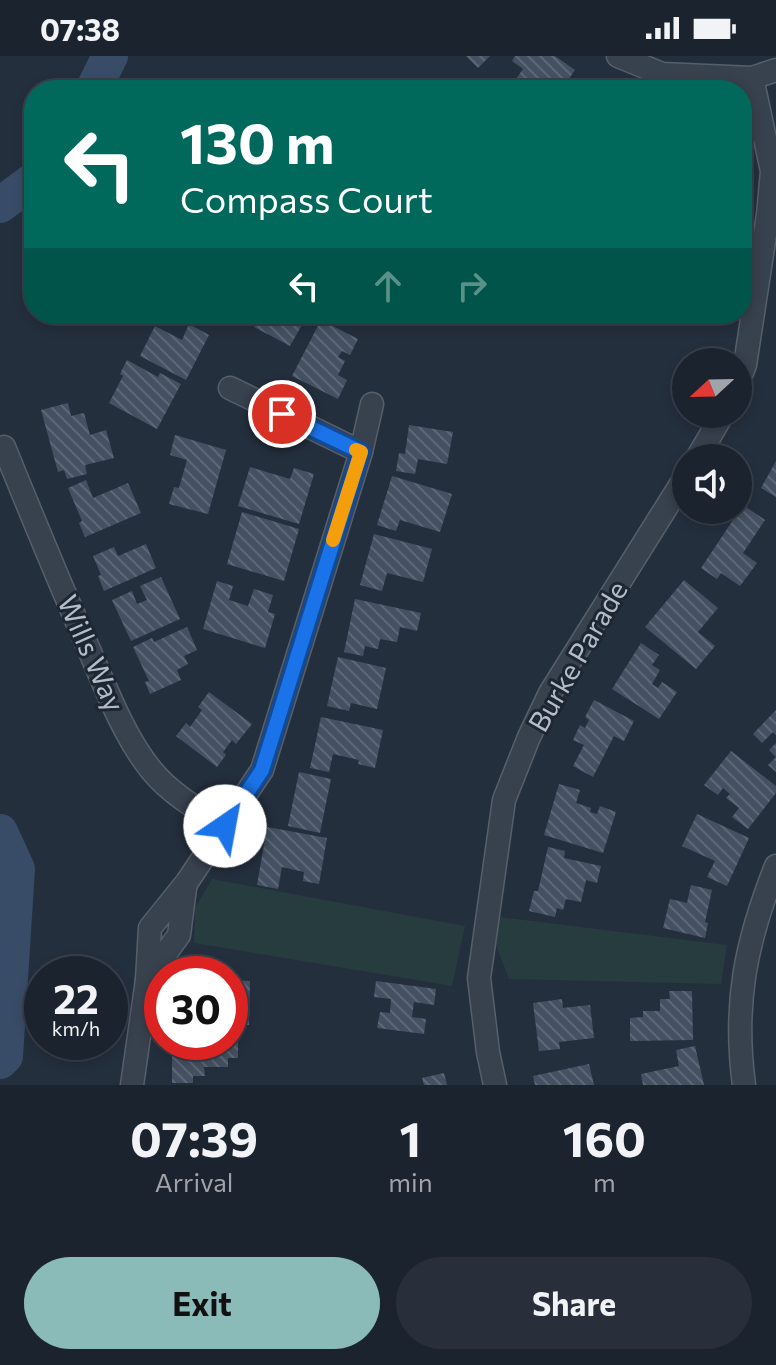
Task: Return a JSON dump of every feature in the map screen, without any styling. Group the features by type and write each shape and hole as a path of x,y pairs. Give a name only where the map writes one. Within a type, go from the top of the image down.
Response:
{"street":[{"path":"618,56 662,74 752,78 776,70"},
{"path":"752,78 772,171 752,319"},
{"path":"748,348 751,324"},
{"path":"230,388 361,452"},
{"path":"132,1085 147,980 179,935 187,882 262,770 361,452 372,404"},
{"name":"Wills Way","path":"4,447 111,701 135,745 151,770 168,788 225,826"},
{"name":"Burke Parade","path":"495,1085 479,978 504,800 550,693 672,498"},
{"path":"744,1085 740,1057 744,970 776,866"}],"green space":[{"path":"212,879 465,926 452,986 194,943 195,908"},
{"path":"499,917 727,945 721,984 509,979 496,945"}],"building":[{"path":"466,56 490,56 478,68"},
{"path":"515,56 555,56 575,70 568,80 516,80 523,69 512,61"},
{"path":"189,324 209,335 186,380 140,356 155,326 182,340"},
{"path":"256,324 302,324 290,346 254,327"},
{"path":"319,324 329,324 358,339 350,355 342,351 338,357 345,361 338,375 347,380 338,399 292,376"},
{"path":"127,360 158,377 160,373 181,384 157,429 109,403 123,376 120,374"},
{"path":"68,403 71,416 84,413 90,435 106,430 114,458 85,465 87,474 67,479 64,470 58,472 41,410"},
{"path":"409,425 453,432 447,464 418,459 415,474 396,471 399,453 405,454"},
{"path":"175,435 226,450 208,514 169,504 174,487 179,488 187,460 170,455"},
{"path":"776,461 776,497 761,488"},
{"path":"250,467 290,479 294,468 314,474 299,524 238,506"},
{"path":"392,476 452,494 440,532 400,520 396,531 377,525"},
{"path":"86,480 93,498 128,483 141,513 85,537 79,523 82,521 68,488"},
{"path":"752,511 765,520 743,553 757,563 740,586 721,573 717,579 701,568 730,524 752,524"},
{"path":"242,512 299,529 284,581 227,564"},
{"path":"374,534 432,549 423,582 387,573 382,591 360,585"},
{"path":"146,544 156,568 104,591 93,556 114,547 118,556"},
{"path":"161,577 180,619 131,641 112,600 132,591 137,604 147,600 140,586"},
{"path":"684,580 718,608 698,632 715,646 696,669 645,627"},
{"path":"217,581 233,586 229,600 248,606 254,589 273,595 268,612 275,614 265,648 203,629"},
{"path":"355,599 421,613 417,631 400,627 397,642 380,639 378,649 365,646 363,656 344,652"},
{"path":"187,627 197,650 184,656 188,664 177,670 181,680 150,694 145,682 149,681 133,647 152,638 154,642"},
{"path":"641,643 659,655 652,665 660,670 652,684 658,688 662,682 677,692 659,719 612,689"},
{"path":"338,657 386,668 377,709 351,703 349,711 327,706"},
{"path":"209,692 252,724 236,744 232,740 217,767 176,736 186,723 190,727 202,710 198,707"},
{"path":"594,700 634,721 624,741 614,736 593,777 573,766 584,745 573,740 580,725 585,728 589,720 585,717"},
{"path":"776,710 776,735 773,732 762,743 753,734"},
{"path":"321,717 383,730 375,768 358,764 359,760 333,754 329,772 310,768"},
{"path":"776,743 776,757 769,750"},
{"path":"731,751 776,786 776,793 748,829 732,817 739,808 726,798 730,794 723,788 718,795 704,785"},
{"path":"776,757 776,772 768,765"},
{"path":"299,772 331,779 320,833 288,826"},
{"path":"559,784 580,790 576,803 591,808 590,812 597,814 600,806 616,812 603,853 544,835"},
{"path":"697,814 749,838 727,886 707,877 715,861 682,846"},
{"path":"267,827 327,838 319,884 303,881 304,872 282,867 278,889 257,885"},
{"path":"548,847 565,851 564,858 601,866 597,883 586,880 581,902 566,899 563,910 557,908 555,917 529,911 534,891 538,891"},
{"path":"691,885 712,890 705,938 663,928 670,899 687,903"},
{"path":"248,981 250,981 248,1025"},
{"path":"376,981 436,989 434,1005 414,1002 412,1017 426,1019 424,1034 377,1028 380,1012 390,1013 391,999 374,997"},
{"path":"669,991 692,991 693,1040 630,1041 630,1018 643,1017 643,1011 660,1011 660,999 670,999"},
{"path":"562,999 563,1008 590,1005 594,1038 559,1042 560,1049 539,1051 533,1003"},
{"path":"695,1046 704,1085 643,1085 641,1074 679,1066 676,1050"},
{"path":"172,1060 228,1060 228,1067 204,1067 205,1076 193,1076 193,1083 172,1083"},
{"path":"589,1064 594,1085 535,1085 533,1076"},
{"path":"444,1073 447,1085 424,1085 422,1078"}],"waterway":[{"path":"98,80 110,56"},
{"path":"0,205 24,187"},
{"path":"0,832 17,869 5,1056 0,1061"}],"slow traffic":[{"path":"333,540 361,452 356,450"}],"route":[{"path":"225,826 262,770 361,452 282,414"}]}
